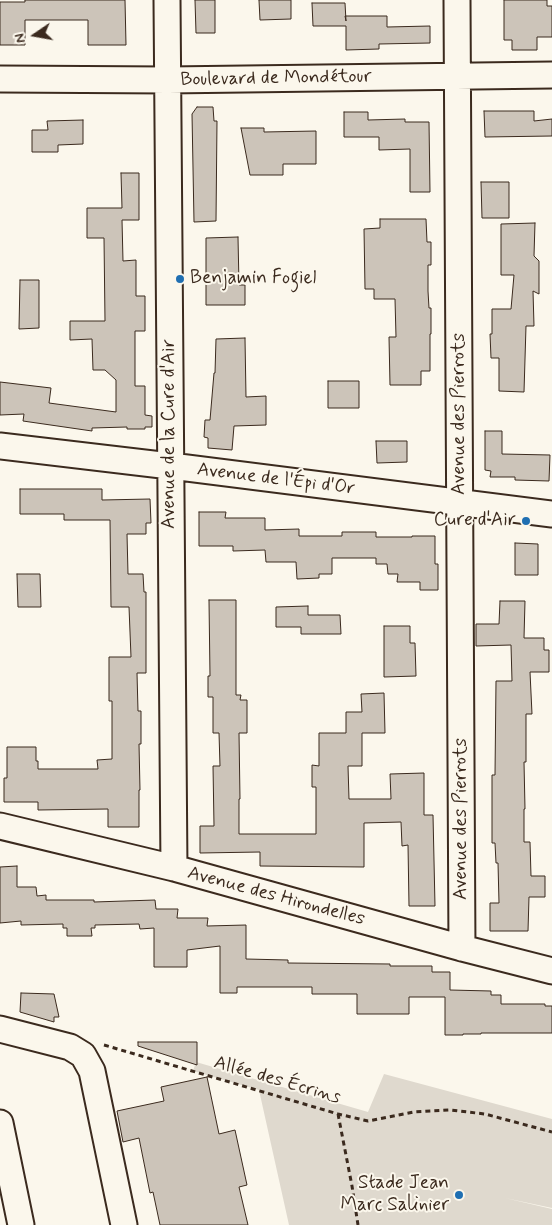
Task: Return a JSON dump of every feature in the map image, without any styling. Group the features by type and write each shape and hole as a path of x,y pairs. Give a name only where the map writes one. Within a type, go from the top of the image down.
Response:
{"street":[{"name":"Avenue de la Cure d'Air","path":"167,0 174,868"},
{"name":"Avenue des Pierrots","path":"457,0 462,948"},
{"name":"Boulevard de Mondétour","path":"0,80 168,80 552,75"},
{"name":"Avenue de l'Épi d'Or","path":"0,446 552,514"},
{"name":"Avenue des Hirondelles","path":"0,826 174,868 462,948 552,970"},
{"path":"0,1029 70,1047 83,1055 92,1071 124,1225"},
{"path":"0,1123 21,1225"}],"path":[{"name":"Allée des Écrins","path":"99,1044 338,1114 368,1121 414,1112 450,1110 485,1114 552,1132"},
{"path":"338,1114 358,1225"}],"shaded area":[{"path":"196,1062 368,1112 384,1074 552,1119 552,1208 505,1198 552,1209 552,1225 289,1225 259,1090 193,1071"}],"building":[{"path":"25,0 125,0 126,45 88,45 88,20 25,20 25,45 0,45 0,2 25,2"},
{"path":"195,0 215,0 215,33 196,33"},
{"path":"259,0 291,0 291,19 260,20"},
{"path":"504,0 547,0 547,6 552,6 552,37 537,37 537,50 512,50 512,40 504,40"},
{"path":"312,3 345,3 346,16 387,16 387,27 430,26 430,43 379,44 379,49 346,50 346,26 313,26"},
{"path":"197,107 213,107 214,121 217,121 216,221 194,222 192,114"},
{"path":"484,111 534,111 534,121 552,119 552,136 485,137"},
{"path":"344,112 368,112 368,120 405,119 405,122 429,122 430,192 410,192 410,149 379,150 379,137 344,137"},
{"path":"83,120 83,144 58,145 58,152 32,152 32,130 48,130 47,121"},
{"path":"241,128 264,128 264,132 316,131 316,164 283,164 283,175 250,175"},
{"path":"121,173 139,173 139,220 122,220 123,261 136,260 136,296 145,296 145,331 135,331 135,386 145,386 145,415 152,416 152,427 145,427 145,429 127,429 127,427 92,428 92,431 23,421 24,414 0,415 0,382 51,388 49,403 116,412 116,380 105,370 93,370 92,339 70,340 70,321 105,321 104,238 87,238 87,208 122,208"},
{"path":"481,182 509,182 509,218 482,218"},
{"path":"380,219 426,219 427,242 431,242 431,265 428,265 429,308 431,308 430,371 421,371 421,385 390,385 389,337 396,337 395,299 374,299 374,289 365,289 364,229 380,228"},
{"path":"535,223 534,256 539,261 539,294 533,291 534,326 526,326 524,392 499,391 499,358 491,358 492,309 511,309 514,275 501,275 501,224"},
{"path":"238,237 239,285 245,285 245,305 206,305 206,238"},
{"path":"20,280 39,280 39,328 19,329"},
{"path":"245,338 246,397 266,396 266,425 234,426 232,450 208,448 208,438 204,437 205,420 210,420 215,373 216,339"},
{"path":"328,381 359,381 359,408 328,408"},
{"path":"485,431 502,431 502,454 550,455 549,481 515,480 515,477 490,477 491,471 485,470"},
{"path":"376,441 407,441 407,462 377,463"},
{"path":"20,489 102,489 102,500 150,499 151,523 146,523 146,534 127,534 128,574 143,574 144,592 146,592 146,673 137,673 138,711 141,711 139,827 108,827 108,809 38,810 38,802 4,802 4,778 7,778 7,747 36,747 38,769 98,769 97,760 112,759 112,701 109,701 109,657 131,657 129,607 111,607 110,520 64,520 64,514 20,514"},
{"path":"199,512 226,512 225,518 265,518 265,530 299,529 299,536 342,536 342,532 376,532 376,537 435,536 435,564 438,564 438,590 420,590 420,582 397,582 398,574 388,574 387,564 376,564 376,558 332,558 332,574 319,574 319,578 297,579 296,562 266,562 265,550 233,551 233,546 199,546"},
{"path":"515,543 538,544 538,575 515,575"},
{"path":"17,574 40,574 41,607 18,607"},
{"path":"209,600 236,600 236,695 241,695 240,700 247,700 247,733 239,733 239,834 316,834 316,787 312,787 312,765 319,766 319,733 346,733 346,712 362,712 361,694 384,693 385,733 362,733 362,766 348,766 349,799 391,799 390,774 424,773 424,815 433,815 435,906 409,906 408,845 402,846 401,822 364,823 364,867 260,866 260,852 200,853 200,826 214,826 213,766 220,766 219,733 213,733 213,697 208,697 208,676 210,676"},
{"path":"500,601 525,601 524,638 544,638 544,650 549,650 549,672 530,672 532,714 526,714 524,842 530,842 531,876 545,876 545,897 529,897 528,931 490,931 490,903 499,903 498,863 496,863 495,843 492,843 492,775 495,775 496,681 512,681 511,645 476,646 476,624 499,624"},
{"path":"308,606 308,615 340,615 341,634 301,634 301,627 276,627 276,607"},
{"path":"384,626 410,626 410,643 415,643 416,676 384,677"},
{"path":"17,866 17,887 36,887 37,896 46,895 46,900 94,900 94,902 155,900 156,909 178,909 177,918 208,918 207,926 246,925 246,959 288,960 288,963 432,966 432,972 450,972 450,990 491,991 491,995 501,995 501,1004 545,1004 545,1006 552,1006 552,1033 445,1035 445,997 409,997 409,1014 357,1014 357,994 312,994 312,987 237,987 237,993 220,993 220,946 187,950 187,967 154,967 154,928 140,929 139,924 95,925 95,928 91,928 92,936 67,936 67,928 63,928 63,924 21,925 21,921 0,923 0,867"},
{"path":"21,993 54,994 59,1017 54,1017 54,1022 20,1012"},
{"path":"138,1042 197,1042 197,1065 138,1046"},
{"path":"207,1077 219,1134 235,1130 247,1185 239,1187 248,1225 160,1225 153,1192 150,1193 139,1138 123,1142 117,1111 164,1101 161,1087"}],"place":[{"name":"Benjamin Fogiel","path":"180,279"},
{"name":"Cure d'Air","path":"526,521"},
{"name":"Stade Jean Marc Salinier","path":"459,1195"}]}
